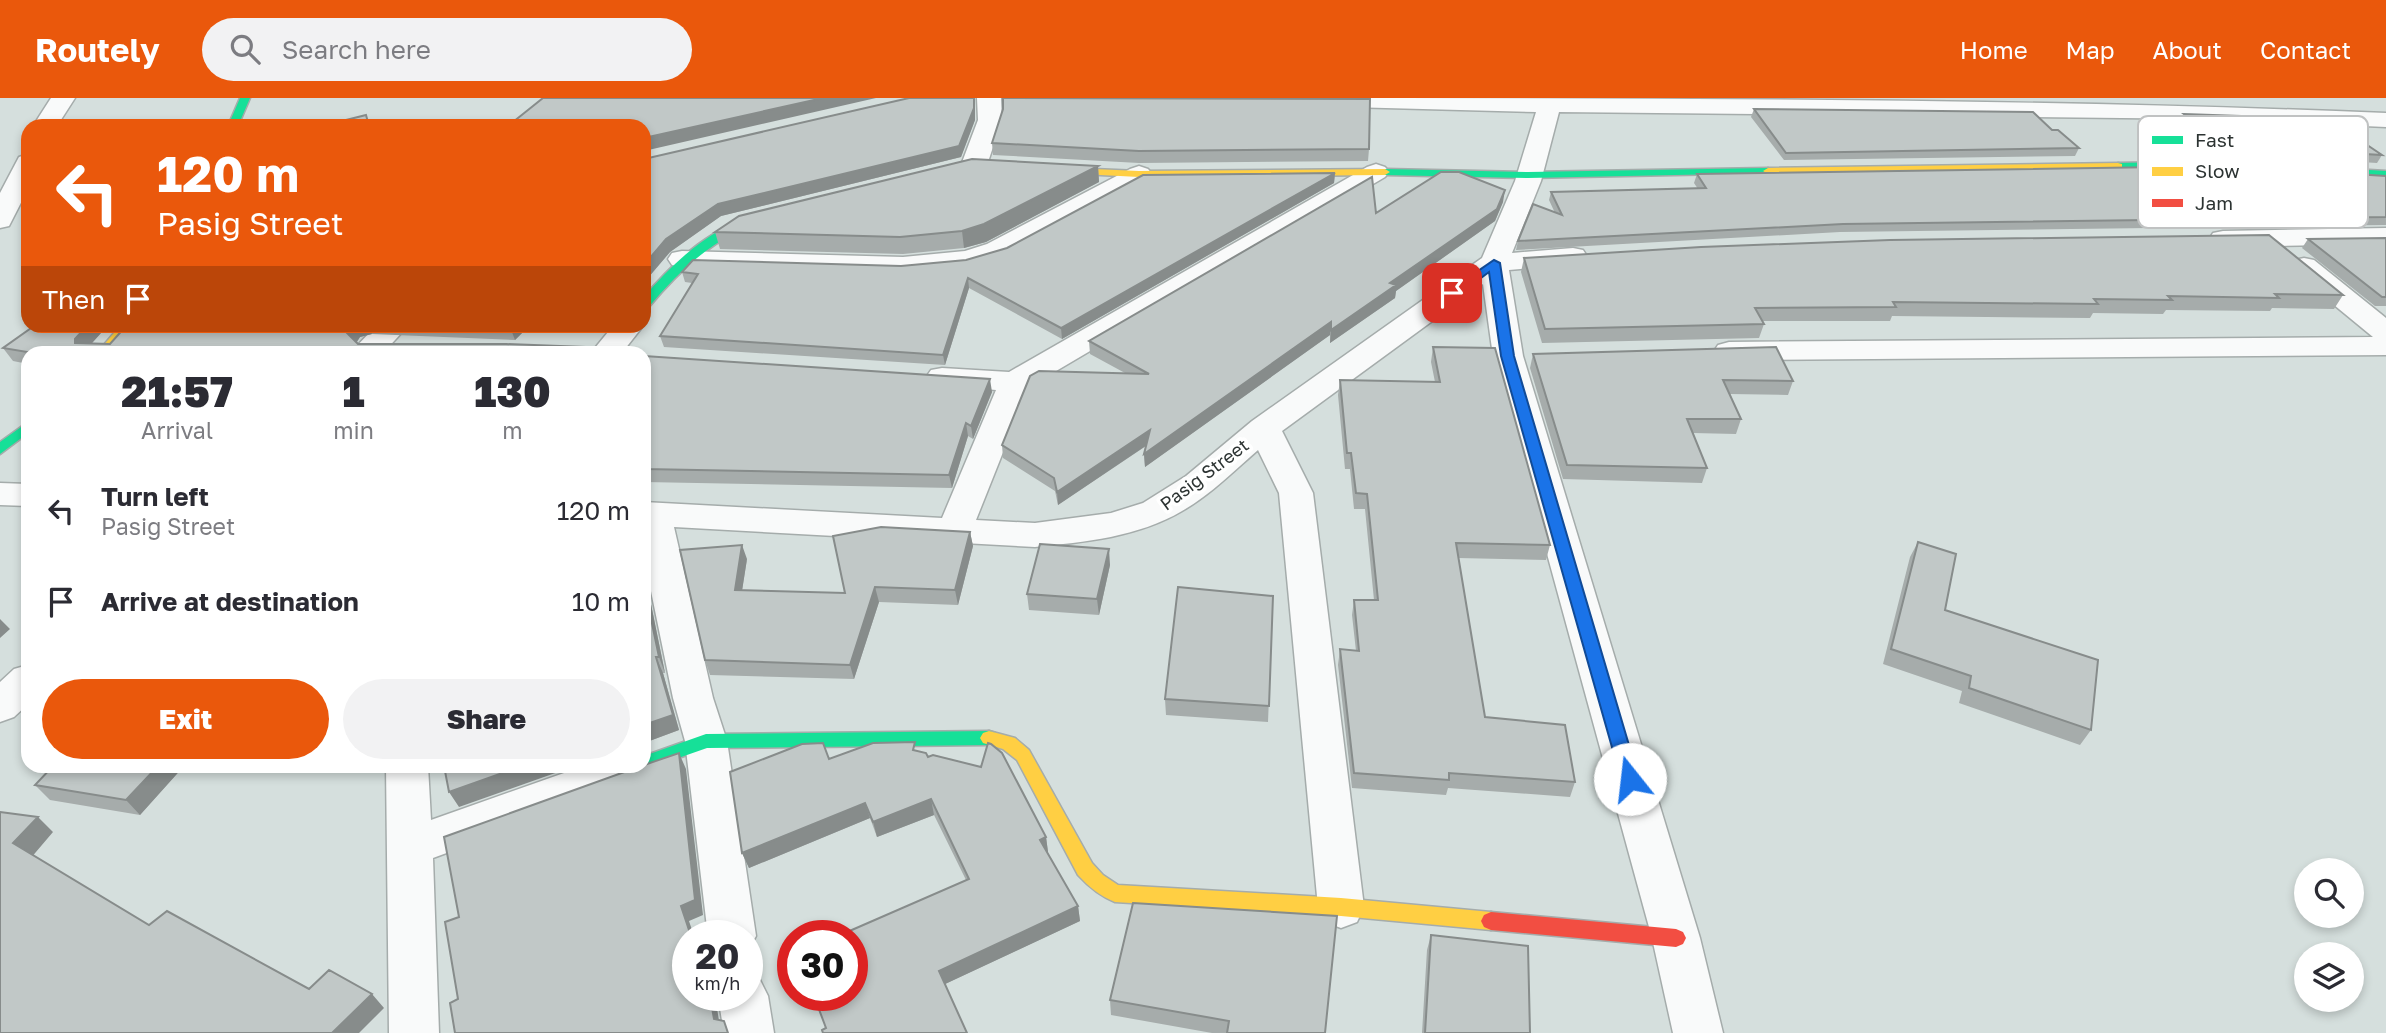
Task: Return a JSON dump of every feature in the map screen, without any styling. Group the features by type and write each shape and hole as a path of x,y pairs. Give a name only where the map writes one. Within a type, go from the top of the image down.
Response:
{"street":[{"path":"50,119 63,98"},
{"path":"236,119 245,98"},
{"path":"974,167 990,120 989,98"},
{"path":"1273,98 2212,112 2299,116"},
{"path":"1548,102 1544,131 1494,263 1676,938 1698,1033"},
{"path":"2368,119 2386,120"},
{"path":"1024,169 1139,174 1376,172 1528,175 2138,164"},
{"path":"919,375 1015,382 1376,172"},
{"path":"2368,173 2386,174"},
{"path":"682,259 903,265 967,259 997,250 1139,174"},
{"path":"0,220 21,176"},
{"path":"651,297 682,259 709,237 732,225 787,210"},
{"path":"2201,239 2386,236"},
{"path":"2270,239 2386,333"},
{"path":"1494,263 1605,254"},
{"name":"Pasig Street","path":"651,514 1035,535 1123,523 1156,510 1183,494 1264,428 1494,263"},
{"path":"1698,351 2386,346"},
{"path":"954,531 1015,382"},
{"path":"1264,428 1296,493 1341,907"},
{"path":"0,449 21,432"},
{"path":"0,494 21,495"},
{"path":"651,526 706,741 730,920"},
{"path":"0,706 21,686"},
{"path":"651,761 706,741 985,737 1009,743 1023,755 1085,869 1096,881 1115,893 1341,907 1676,938"},
{"path":"407,773 414,1033"},
{"path":"409,847 615,773"},
{"path":"745,1011 749,1033"}],"building":[{"path":"543,98 823,98 651,136 651,119 517,119"},
{"path":"909,98 974,98 974,108 959,146 718,204 666,239 651,257 651,157"},
{"path":"1003,98 1370,99 1369,149 1139,151 992,143 1003,109"},
{"path":"1754,109 2033,112 2052,130 2058,130 2079,148 1786,153"},
{"path":"2184,114 2241,116 2187,116"},
{"path":"366,115 367,119 350,119"},
{"path":"2368,146 2382,155 2368,154"},
{"path":"972,159 1098,166 984,224 962,231 900,237 715,232 739,216"},
{"path":"2138,167 2138,220 1843,224 1518,241 1533,204 1562,215 1551,192 1706,188 1697,174"},
{"path":"1441,172 1459,172 1505,190 1497,209 1390,283 1396,285 1331,330 1331,322 1144,454 1150,430 1057,492 1054,478 1002,445 1030,376 1039,371 1149,374 1089,341 1372,177 1376,213"},
{"path":"1335,173 1061,328 968,278 943,355 660,336 698,274 682,272 693,260 901,266 966,260 1007,248 1143,175"},
{"path":"2368,175 2386,176 2386,217 2368,217"},
{"path":"2269,235 2343,295 2275,294 2279,298 2168,296 2172,300 2094,299 2098,304 1893,302 1896,307 1755,308 1764,324 1545,329 1524,258 1701,247 1890,240"},
{"path":"2386,238 2386,297 2382,297 2308,239"},
{"path":"24,333 81,333 75,343 110,344 120,333 347,333 358,344 558,346 21,346 21,351 3,348"},
{"path":"1433,347 1495,348 1550,545 1456,543 1485,717 1565,725 1575,782 1449,773 1449,780 1354,773 1340,649 1359,651 1354,600 1378,600 1367,494 1356,493 1351,453 1347,453 1340,380 1440,382"},
{"path":"1776,347 1793,381 1723,380 1741,419 1687,419 1707,468 1567,465 1533,354"},
{"path":"651,356 990,379 971,426 966,423 949,475 651,469"},
{"path":"881,527 970,532 955,590 875,587 850,665 705,660 680,550 742,545 735,590 845,593 833,536"},
{"path":"1918,542 1956,554 1945,610 2098,660 2091,730 1969,688 1971,676 1891,649"},
{"path":"1040,544 1109,549 1097,599 1027,594"},
{"path":"1178,587 1273,596 1269,706 1165,699"},
{"path":"651,619 659,657 656,657 673,715 651,723"},
{"path":"915,742 913,750 926,753 928,757 933,755 981,767 988,743 991,744 1002,753 1046,837 1040,840 1078,906 939,971 967,1033 823,1033 822,1030 826,1028 820,1011 868,1011 868,923 969,879 931,799 873,822 865,803 742,853 730,772 802,744 823,743 829,759 873,743"},
{"path":"679,753 695,900 681,906 686,920 672,920 672,1011 713,1011 714,1019 724,1021 728,1033 455,1033 450,1003 458,999 445,922 459,917 444,837 622,773 651,773 651,763"},
{"path":"46,773 151,773 126,800 35,785"},
{"path":"445,773 502,773 449,792"},
{"path":"0,812 38,817 13,843 149,925 167,911 309,989 329,970 372,994 332,1033 0,1033"},
{"path":"1133,903 1337,916 1325,1033 1227,1033 1229,1021 1110,1000"},
{"path":"1431,935 1528,946 1530,1033 1425,1033"}],"traffic: fast":[{"path":"236,119 245,98"},
{"path":"2118,166 2138,166"},
{"path":"1385,172 1528,175 1768,171"},
{"path":"2368,173 2386,174"},
{"path":"651,297 683,262 712,239 765,215"},
{"path":"0,449 21,432"},
{"path":"651,761 706,741 989,738"}],"traffic: slow":[{"path":"1768,171 2118,166"},
{"path":"1047,170 1139,174 1385,172"},
{"path":"109,346 120,333"},
{"path":"989,738 1009,743 1023,755 1085,869 1096,881 1115,893 1341,907 1491,921"}],"traffic: jam":[{"path":"1491,921 1676,938"}],"route":[{"path":"1452,293 1494,263 1507,356 1630,779"}]}
